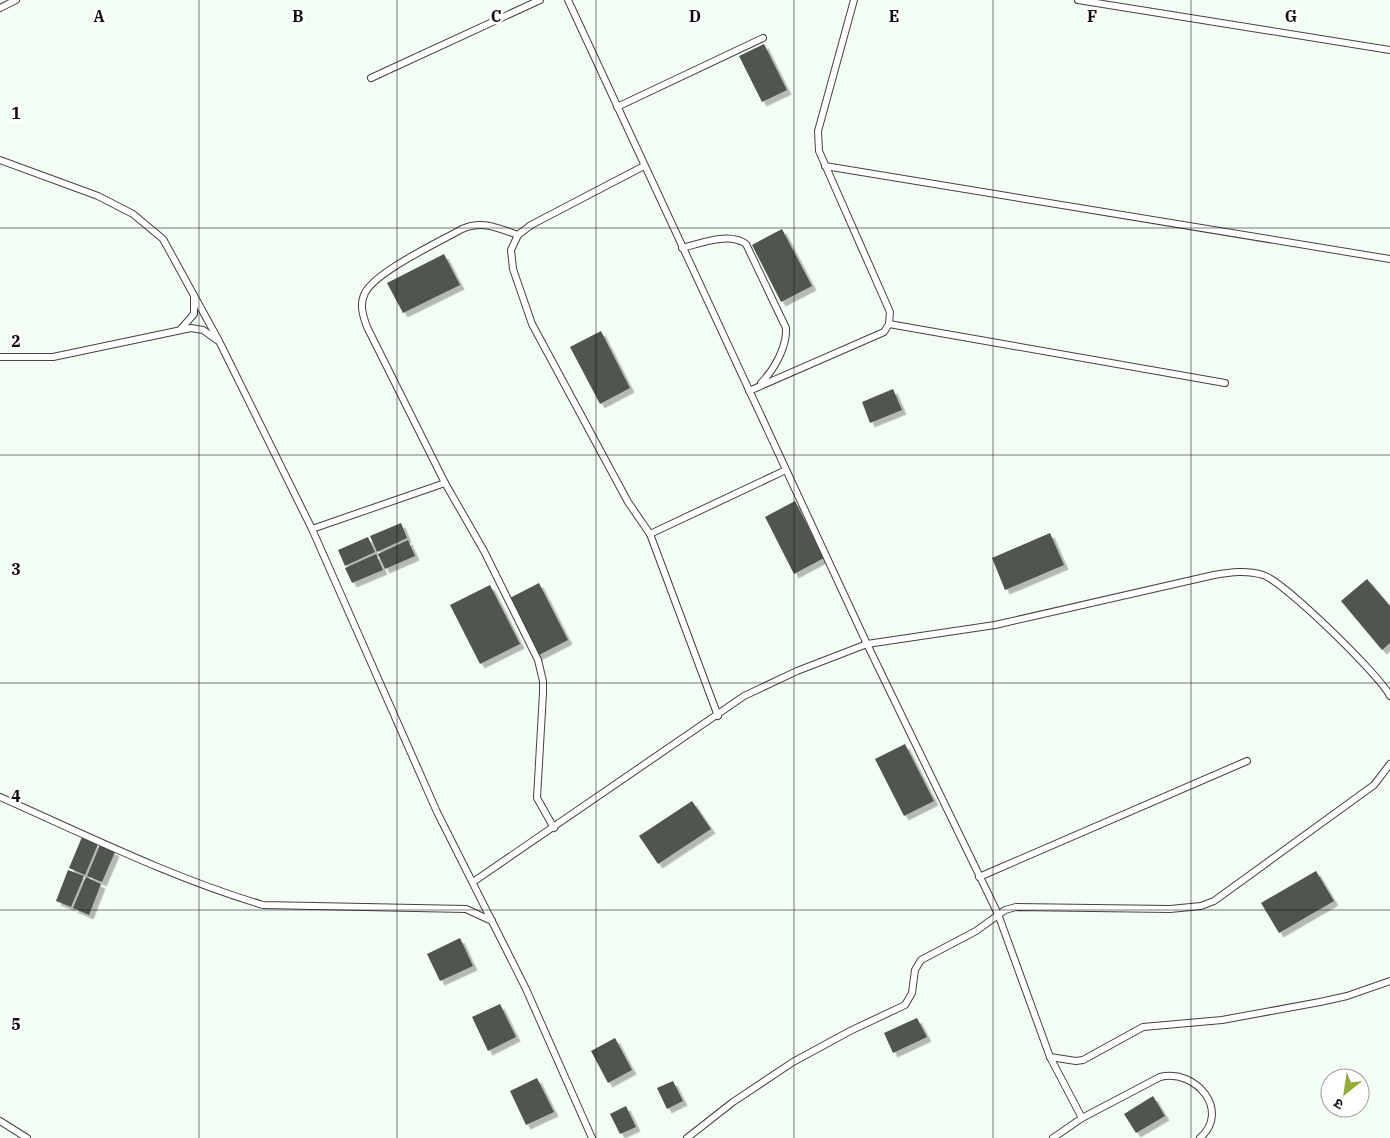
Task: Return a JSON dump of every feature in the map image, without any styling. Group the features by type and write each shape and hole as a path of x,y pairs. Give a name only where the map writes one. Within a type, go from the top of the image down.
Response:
{"lane":[{"path":"0,8 16,0"},
{"path":"372,78 540,0"},
{"path":"568,0 867,644 998,914 1050,1057 1082,1118"},
{"path":"749,390 884,332 889,324 890,312 819,151 818,131 854,0"},
{"path":"1078,0 1390,50"},
{"path":"617,107 763,38"},
{"path":"0,160 98,196 133,214 163,239 219,341 312,529 437,812 494,922 592,1138"},
{"path":"644,166 531,225 518,235 511,250 513,270 532,324 628,502 650,534 718,716"},
{"path":"826,166 1390,259"},
{"path":"518,235 487,225 470,225 378,278 367,289 362,299 362,312 445,483 484,551 538,660 543,681 543,694 537,798 554,828"},
{"path":"682,248 710,241 734,239 744,243 784,321 787,335 781,353 767,377 749,390"},
{"path":"180,330 194,314 194,293"},
{"path":"889,324 1225,383"},
{"path":"0,357 53,357 196,328 219,341"},
{"path":"650,534 786,470"},
{"path":"312,529 445,483"},
{"path":"473,882 718,716 744,696 768,683 867,644 995,626 1214,575 1235,571 1250,572 1277,581 1369,667 1390,696"},
{"path":"980,877 1247,761"},
{"path":"687,1138 740,1097 793,1062 850,1031 904,1005 912,993 915,970 921,960 976,931 998,914 1016,906 1170,909 1201,906 1214,901 1374,785 1390,764"},
{"path":"0,798 151,863 263,905 466,909 494,922"},
{"path":"1050,1057 1076,1061 1083,1060 1143,1027 1222,1020 1320,1002 1347,996 1390,981"},
{"path":"1053,1138 1082,1118 1160,1076 1175,1075 1199,1086 1209,1102 1213,1117 1210,1126 1200,1138"},
{"path":"0,1121 27,1138"}],"building":[{"path":"764,44 787,90 762,102 739,56"},
{"path":"782,229 812,286 781,302 752,245"},
{"path":"444,254 460,285 403,313 387,283"},
{"path":"601,331 630,388 600,404 570,347"},
{"path":"893,389 902,410 870,423 862,402"},
{"path":"795,501 824,558 794,574 765,517"},
{"path":"401,523 407,538 377,552 370,536"},
{"path":"1050,533 1064,565 1005,590 992,558"},
{"path":"368,537 375,552 345,566 338,550"},
{"path":"408,540 415,556 385,569 378,554"},
{"path":"376,554 383,570 352,583 345,568"},
{"path":"1367,579 1390,606 1390,643 1382,650 1341,601"},
{"path":"539,583 568,640 537,656 508,599"},
{"path":"490,585 520,644 480,664 450,605"},
{"path":"905,744 934,801 904,816 875,759"},
{"path":"692,801 711,829 658,864 639,836"},
{"path":"82,837 98,844 85,875 69,868"},
{"path":"100,845 115,852 102,882 87,876"},
{"path":"68,870 84,876 71,907 56,901"},
{"path":"1316,871 1334,901 1279,933 1261,903"},
{"path":"86,877 101,884 89,915 73,908"},
{"path":"460,938 473,966 440,981 427,954"},
{"path":"500,1004 516,1037 488,1051 472,1017"},
{"path":"917,1018 927,1037 893,1053 884,1033"},
{"path":"615,1038 632,1070 608,1083 591,1051"},
{"path":"537,1078 554,1112 526,1125 510,1091"},
{"path":"673,1081 683,1101 667,1109 657,1088"},
{"path":"1153,1096 1165,1116 1136,1133 1124,1114"},
{"path":"626,1106 636,1127 620,1134 610,1114"}]}
